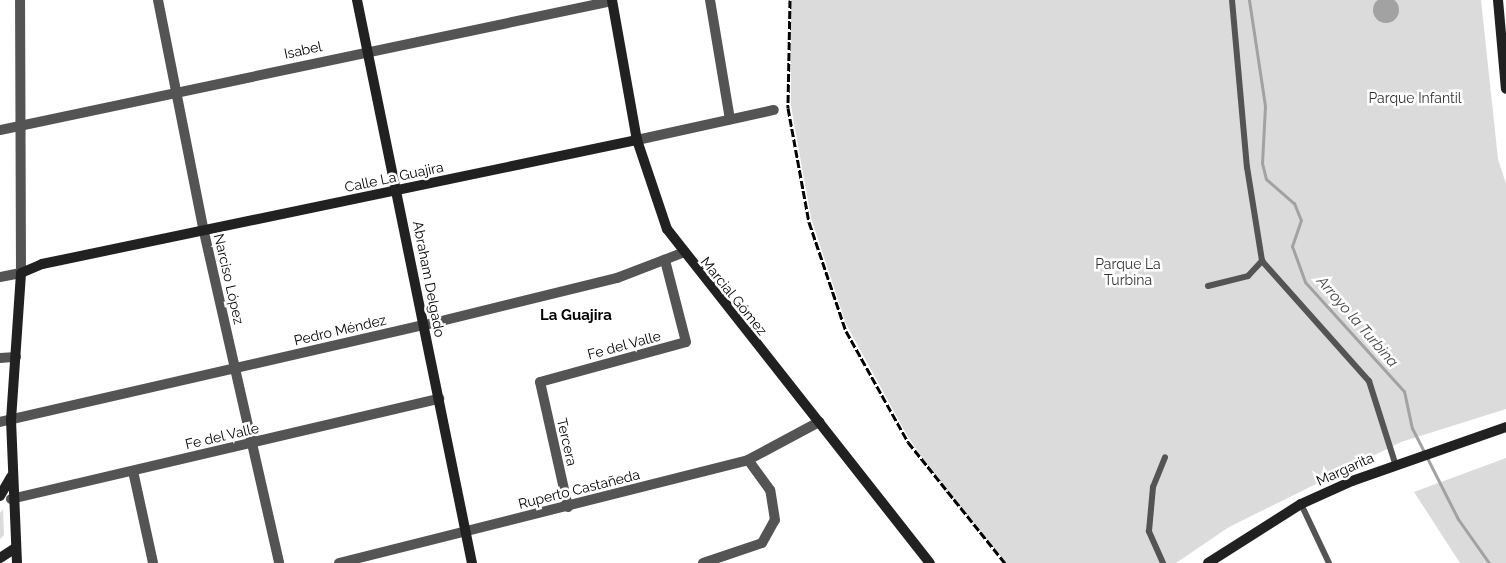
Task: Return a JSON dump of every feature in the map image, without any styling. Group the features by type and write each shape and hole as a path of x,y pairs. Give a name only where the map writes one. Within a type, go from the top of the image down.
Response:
{"main road":[{"name":"Abraham Delgado","path":"357,0 398,190 472,563"},
{"name":"Marcial Gómez","path":"612,0 637,140 655,200 682,253 930,563"},
{"path":"1498,0 1506,89"},
{"name":"Calle La Guajira","path":"21,273 42,264 204,232 637,140"},
{"path":"17,563 14,549 11,500 11,420 21,273"},
{"name":"Margarita","path":"1208,563 1301,504 1395,463 1506,427"},
{"path":"0,496 11,476"},
{"path":"0,546 14,549"},
{"path":"0,558 14,549"}],"street":[{"path":"0,277 21,273 17,126 20,0"},
{"name":"Narciso López","path":"158,0 204,232 279,563"},
{"name":"Isabel","path":"0,130 367,50 612,0"},
{"path":"710,0 730,119"},
{"name":"Calle La Guajira","path":"637,140 774,110"},
{"name":"Pedro Méndez","path":"0,422 425,325 617,278 682,253"},
{"name":"Fe del Valle","path":"540,382 686,342 665,260"},
{"path":"0,358 16,357"},
{"name":"Tercera","path":"540,382 568,507"},
{"name":"Fe del Valle","path":"11,500 439,399"},
{"name":"Ruperto Castañeda","path":"339,563 568,507 748,460 819,422"},
{"path":"703,563 719,561 753,548 773,525 774,504 770,490 748,460"},
{"path":"133,471 153,563"}],"lane":[{"path":"1232,0 1247,167 1262,261 1369,381 1395,463"},
{"path":"1208,286 1248,276 1262,261"},
{"path":"1163,563 1149,531 1153,487 1166,457"},
{"path":"1301,504 1329,563"}],"green space":[{"name":"Parque La Turbina","path":"791,0 1481,0 1498,159 1506,184 1506,409 1401,442 1229,527 1176,563 1006,563 943,488 908,437 846,324 811,218 791,106"},
{"path":"1506,458 1506,563 1460,563 1414,492"},
{"path":"3,509 4,535 0,539 0,513"}],"shaded area":[{"path":"1386,-3 1396,0 1399,10 1396,20 1386,23 1376,20 1373,10 1376,0"}],"waterway":[{"name":"Arroyo la Turbina","path":"1249,0 1265,106 1262,163 1266,179 1294,203 1301,220 1292,246 1305,282 1404,391 1412,428 1458,519 1489,563"}],"railway":[{"path":"790,0 788,108 809,222 846,331 908,442 1005,563"}],"district":[{"name":"La Guajira","path":"576,316"}],"park label":[{"name":"Parque Infantil","path":"1415,98"}]}
